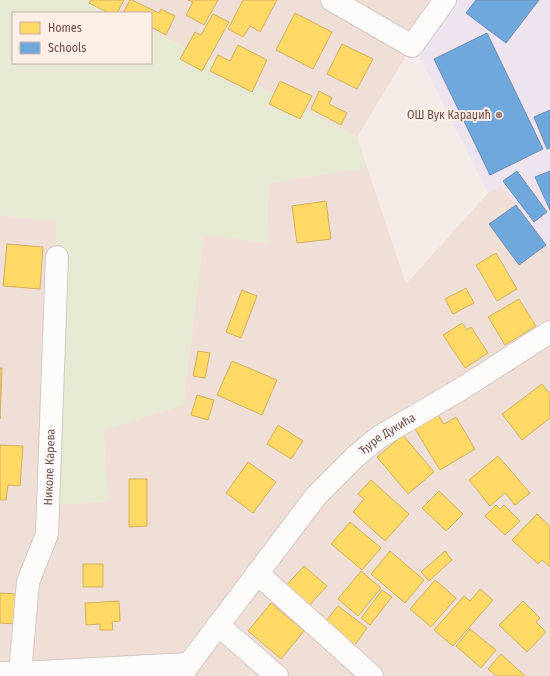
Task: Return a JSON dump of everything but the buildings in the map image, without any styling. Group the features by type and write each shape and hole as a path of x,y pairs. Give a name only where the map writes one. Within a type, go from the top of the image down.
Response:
{"street":[{"path":"332,0 412,46 445,0"},
{"name":"Николе Карева","path":"57,257 47,534 28,582 10,673 185,670"},
{"name":"Ђуре Дукића","path":"185,670 316,496 356,457 379,437 461,389 550,332"},
{"path":"257,573 372,676"},
{"path":"218,625 277,676"}],"shaded area":[{"path":"94,0 455,0 412,46 357,137 152,31 152,12 117,12"},
{"name":"ОШ Вук Караџић","path":"445,0 550,0 550,249 502,187 488,193 413,44"},
{"path":"367,167 406,284 488,193 502,186 550,249 550,676 0,676 0,215 57,222 39,506 104,430 183,405 204,235 269,183"}],"green space":[{"path":"0,0 94,0 117,12 12,12 12,64 152,64 152,31 357,137 367,167 269,183 267,243 204,235 183,405 104,430 108,502 39,506 57,222 0,215"}],"place":[{"name":"ОШ Вук Караџић","path":"499,115"}]}
